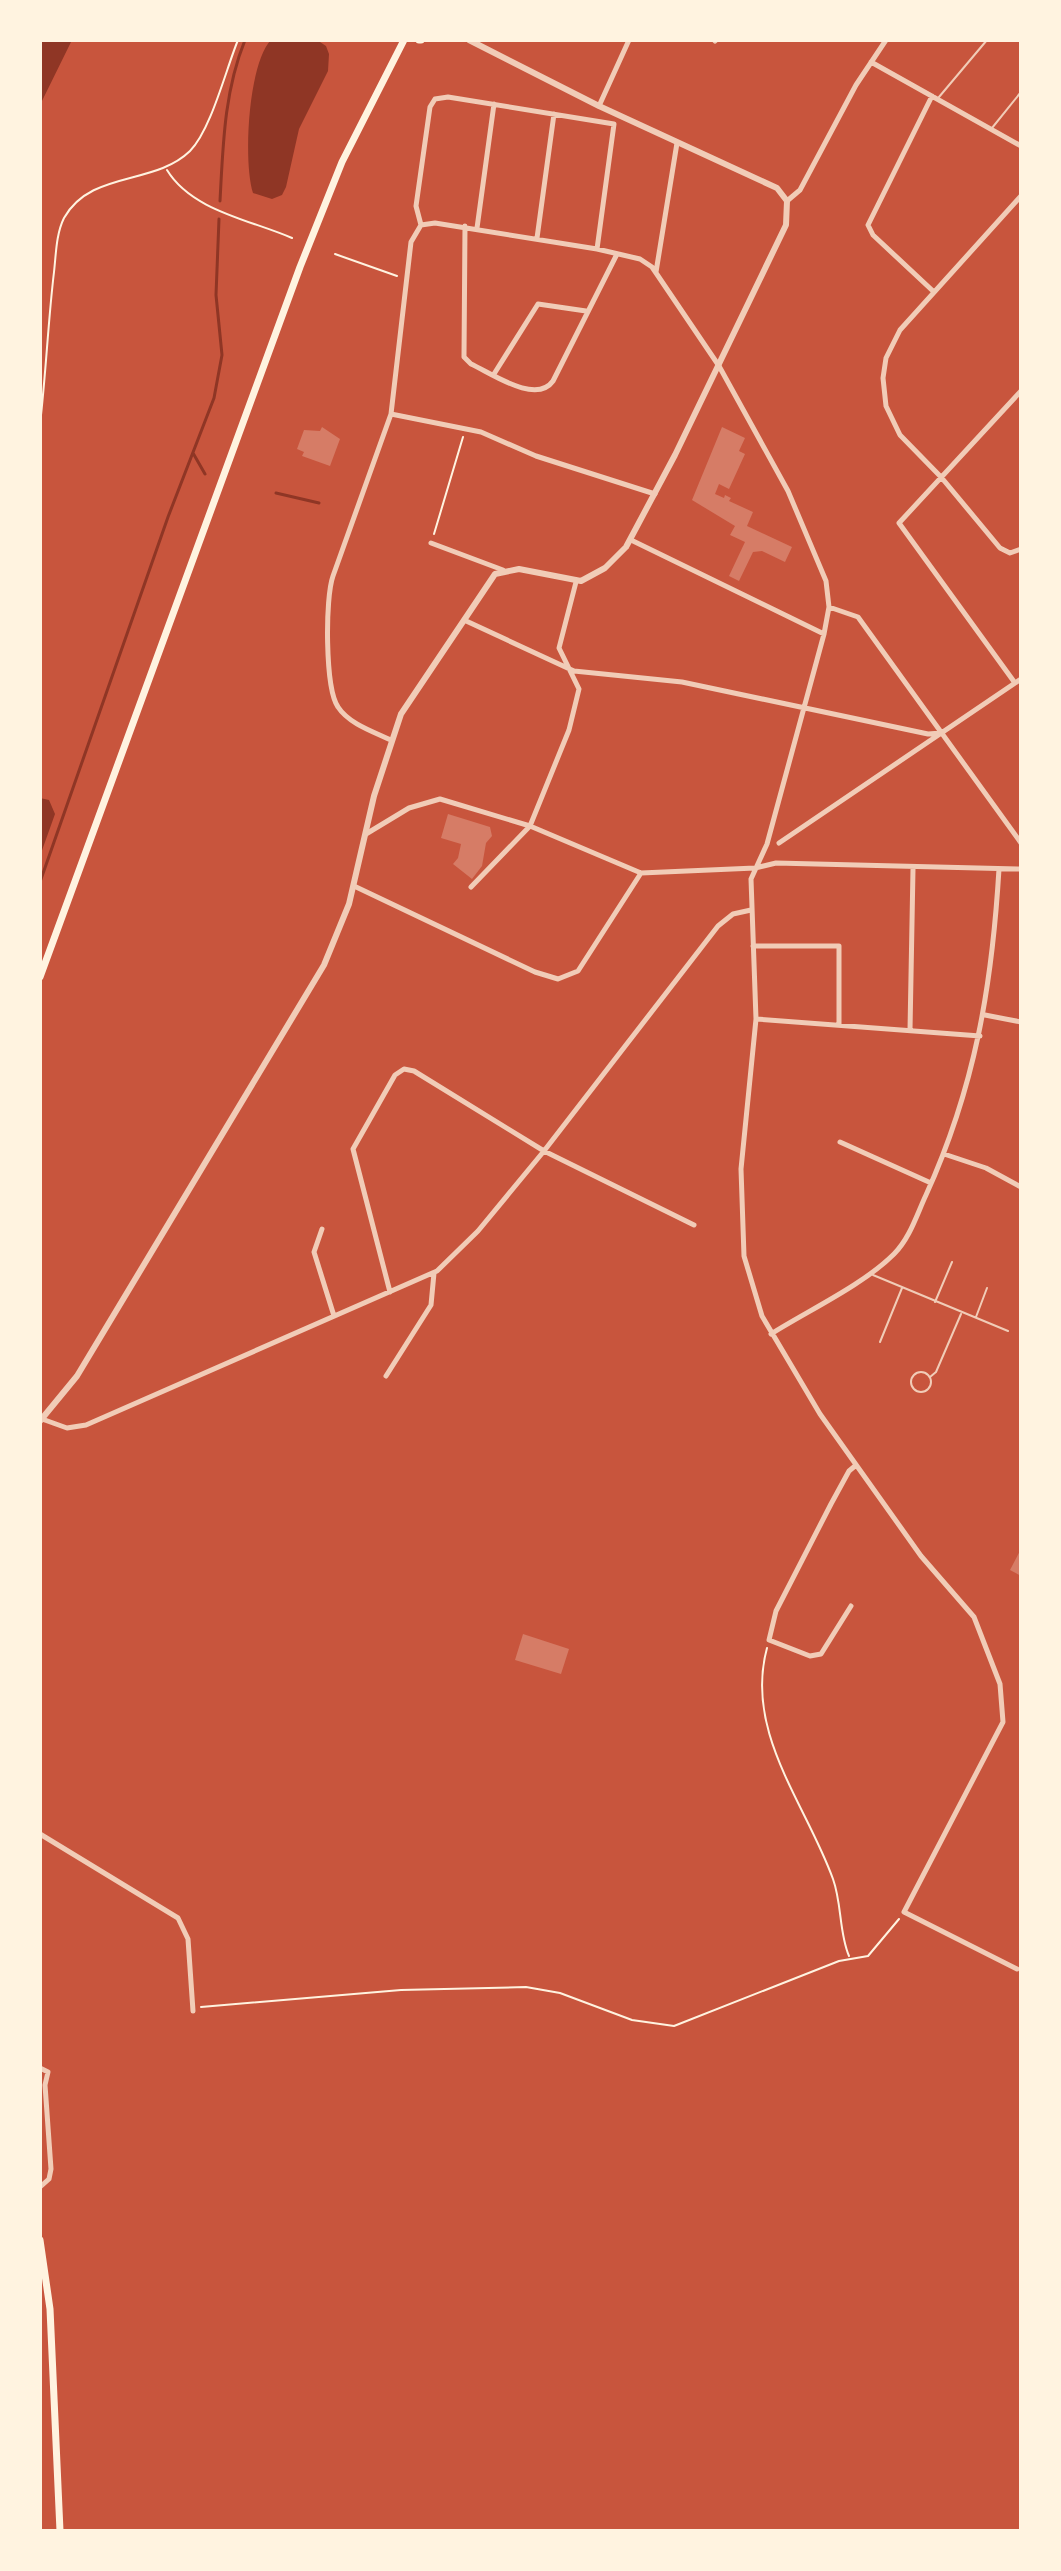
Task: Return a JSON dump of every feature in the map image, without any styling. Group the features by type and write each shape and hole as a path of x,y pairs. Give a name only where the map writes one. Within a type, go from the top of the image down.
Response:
{"main road":[{"path":"40,977 304,257 342,162 404,40"},
{"path":"40,2240 50,2309 60,2531"}],"street":[{"path":"469,40 599,106 777,188 787,201"},
{"path":"599,106 629,40"},
{"path":"431,543 503,570 525,570 576,582 592,577 605,568 631,540 783,232 787,201 800,190 886,40"},
{"path":"871,62 1021,146"},
{"path":"391,740 351,719 335,701 328,638 328,591 391,414 412,238 421,225 416,206 433,101 444,96 614,124 597,249"},
{"path":"934,292 873,235 868,225 935,98"},
{"path":"477,228 494,104"},
{"path":"537,238 554,114"},
{"path":"656,273 677,143"},
{"path":"1021,196 895,339 885,363 884,392 895,428 1000,548 1008,553 1021,549"},
{"path":"421,225 465,226 642,260 656,273 719,366 788,491 825,578 829,607 824,634 767,844 750,884 756,1019 741,1169 741,1220 753,1293 771,1334 855,1466 929,1567 974,1617 993,1662 1004,1705 1005,1717 992,1747 904,1912 1019,1969"},
{"path":"465,226 462,348 471,364 532,390 545,389 551,383 617,253"},
{"path":"494,374 536,305 544,302 586,311"},
{"path":"779,843 1018,681 899,523 1021,391"},
{"path":"391,414 466,428 655,494"},
{"path":"631,540 824,634"},
{"path":"503,570 491,578 405,707 391,740 341,929 316,980 73,1382 41,1420 67,1428 86,1425 434,1273 473,1237 544,1151 721,922 751,910"},
{"path":"471,887 530,826 569,730 578,698 577,682 560,656 559,644 576,582"},
{"path":"829,607 857,616 1021,843"},
{"path":"464,620 568,669 682,682 928,734 941,733"},
{"path":"366,834 409,808 434,799 457,802 530,826 641,873 755,868 776,863 913,869 1021,869"},
{"path":"910,1030 913,869"},
{"path":"771,1334 869,1273 901,1246 944,1154 980,1036 985,1015 999,869"},
{"path":"354,886 542,975 558,979 578,971 641,873"},
{"path":"753,946 839,946 839,1025"},
{"path":"985,1015 1021,1022"},
{"path":"756,1019 980,1036"},
{"path":"390,1292 353,1149 395,1075 406,1069 544,1151 694,1225"},
{"path":"840,1142 931,1183"},
{"path":"944,1154 986,1168 1021,1187"},
{"path":"322,1229 314,1252 334,1316"},
{"path":"386,1376 431,1305 434,1273"},
{"path":"851,1606 821,1654 810,1656 769,1640 776,1611 849,1471 855,1466"},
{"path":"40,1834 178,1918 188,1939 193,2011"},
{"path":"40,2068 48,2072 45,2085 51,2171 49,2179 40,2187"}],"lane":[{"path":"935,98 987,40"},
{"path":"991,129 1021,92"},
{"path":"935,1302 952,1262"},
{"path":"869,1273 1008,1331"},
{"path":"880,1342 902,1288"},
{"path":"976,1318 987,1288"},
{"path":"930,1377 922,1372 916,1374 912,1379 914,1389 919,1392 928,1390 930,1377 936,1372 962,1313"}],"path":[{"path":"40,424 51,297 63,220 83,197 103,186 167,169 196,143 238,40"},
{"path":"167,169 175,182 197,200 292,238"},
{"path":"335,254 406,280"},
{"path":"431,543 466,428"},
{"path":"769,1640 761,1677 766,1725 834,1880 850,1957"},
{"path":"193,2011 221,2002 515,1986 552,1990 623,2017 674,2026 850,1957 859,1959 872,1953 904,1912"}],"shaded area":[{"path":"40,40 72,40 40,105"},
{"path":"271,40 317,40 326,46 329,54 328,71 299,129 286,187 282,195 272,199 253,193 248,159 250,114 257,70"},
{"path":"40,798 49,800 55,814 40,856"}],"building":[{"path":"322,427 340,439 330,466 302,456 304,452 297,449 304,430 320,431"},
{"path":"722,427 745,438 739,451 745,454 729,489 719,484 715,494 724,498 725,495 731,498 729,501 753,512 747,526 792,547 785,562 762,551 753,552 739,581 729,576 745,542 730,535 735,526 692,500"},
{"path":"448,814 490,827 492,836 486,843 482,866 472,879 453,864 458,858 461,844 441,838"},
{"path":"1021,1549 1021,1576 1010,1570"},
{"path":"523,1634 569,1649 561,1674 515,1660"}],"waterway":[{"path":"220,201 229,99 245,40"},
{"path":"40,882 168,517 214,398 222,355 216,295 219,219"},
{"path":"193,453 205,474"},
{"path":"276,493 319,503"}]}
